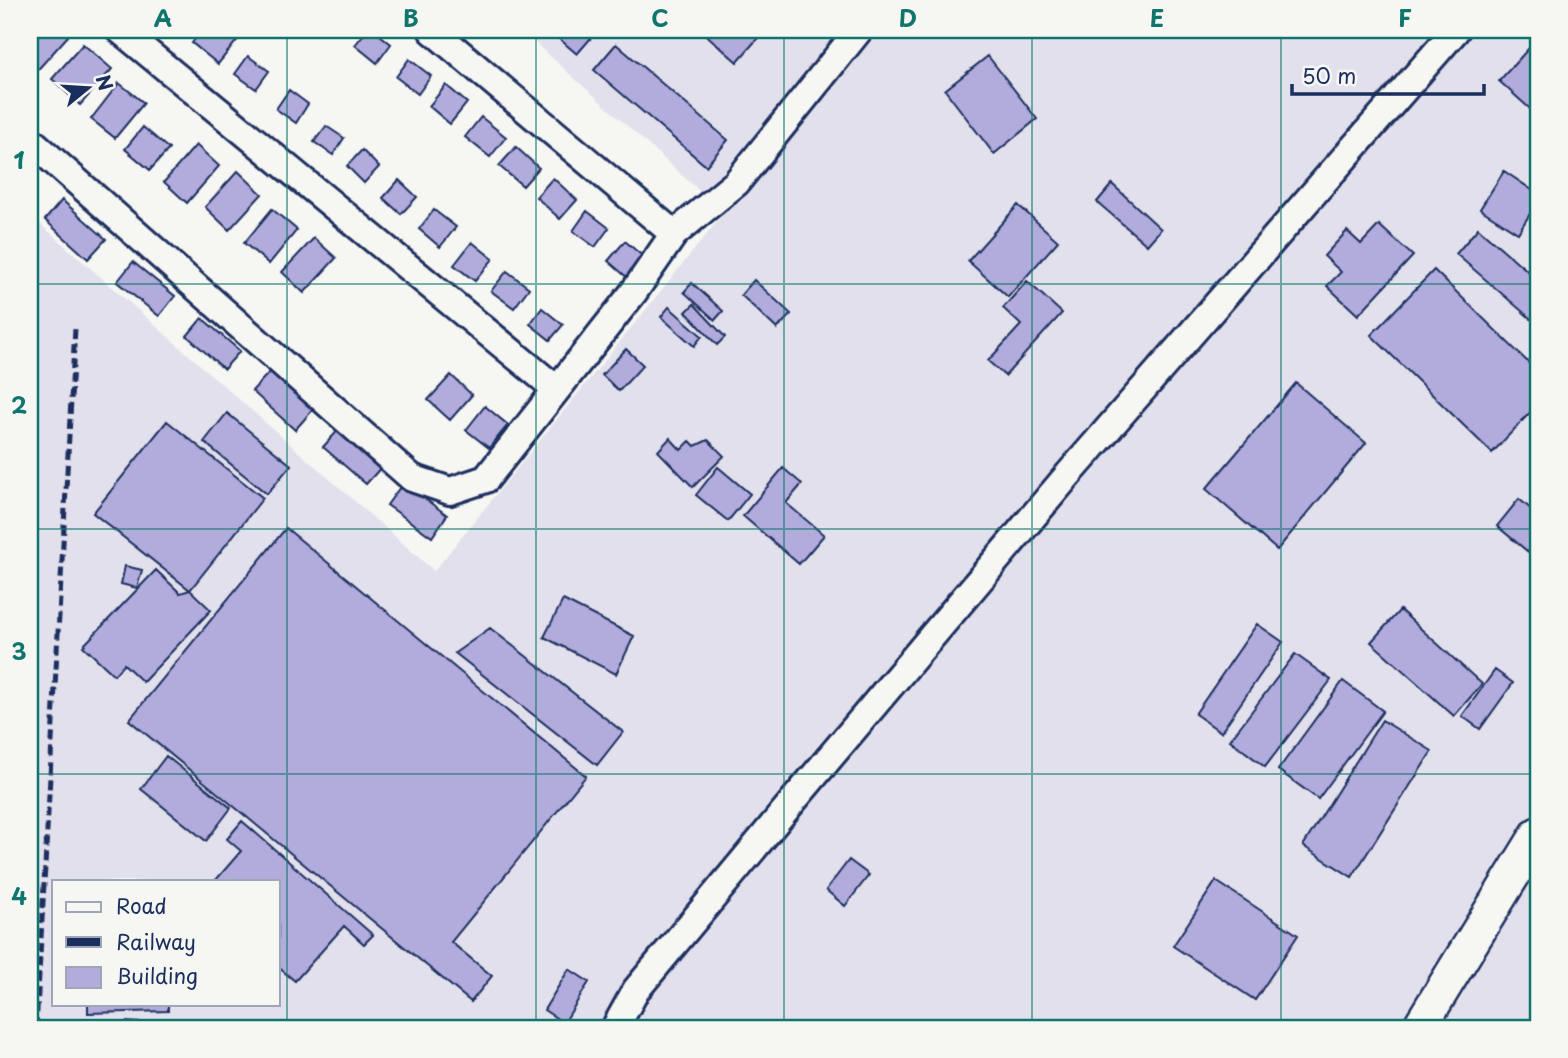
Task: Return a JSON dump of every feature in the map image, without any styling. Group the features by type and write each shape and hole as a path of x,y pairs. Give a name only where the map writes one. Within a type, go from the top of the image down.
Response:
{"street":[{"path":"120,30 555,388"},
{"path":"432,30 674,234"},
{"path":"30,140 412,478 450,491 486,479 555,388 633,293 674,234 736,183 859,30"},
{"path":"615,1028 636,990 793,801 1068,475 1456,30"},
{"path":"1419,1028 1538,834"}],"shaded area":[{"path":"521,30 1538,30 1538,1028 30,1028 30,215 434,571 724,213"}],"building":[{"path":"30,30 61,30 68,36 33,75 30,72"},
{"path":"202,30 228,30 239,38 218,64 192,43"},
{"path":"367,30 374,30 391,44 377,63 355,45"},
{"path":"549,30 598,30 577,54"},
{"path":"765,30 737,62 703,32"},
{"path":"83,44 112,69 80,105 52,79"},
{"path":"616,44 728,140 706,166 594,70"},
{"path":"1530,47 1538,54 1538,116 1499,81"},
{"path":"248,56 269,71 256,89 235,74"},
{"path":"988,56 1037,119 994,154 945,90"},
{"path":"409,59 431,76 418,94 396,77"},
{"path":"119,83 144,103 115,138 91,119"},
{"path":"446,85 467,103 450,124 429,106"},
{"path":"289,90 308,104 296,123 276,109"},
{"path":"481,117 506,137 490,157 465,137"},
{"path":"326,126 344,138 333,155 314,142"},
{"path":"143,127 169,149 150,170 125,149"},
{"path":"196,145 219,166 187,203 164,182"},
{"path":"516,147 539,168 523,186 499,166"},
{"path":"362,150 379,167 364,183 347,166"},
{"path":"30,165 38,172 30,180"},
{"path":"238,171 262,194 229,230 205,207"},
{"path":"1504,171 1538,194 1538,201 1518,233 1480,209"},
{"path":"553,178 577,200 560,219 536,197"},
{"path":"399,180 417,197 401,214 383,198"},
{"path":"1112,184 1161,229 1147,245 1097,202"},
{"path":"62,200 106,239 88,259 45,220"},
{"path":"1018,205 1058,241 1008,297 968,261"},
{"path":"272,209 297,230 269,264 244,243"},
{"path":"434,210 456,227 440,247 419,229"},
{"path":"587,211 609,228 595,247 573,231"},
{"path":"1379,225 1413,256 1358,315 1327,286 1341,272 1324,256 1347,231 1361,244"},
{"path":"1478,228 1538,280 1538,325 1456,254"},
{"path":"314,238 336,258 304,293 282,272"},
{"path":"625,241 646,259 629,279 608,261"},
{"path":"472,242 493,259 475,281 454,265"},
{"path":"133,262 175,296 159,316 117,282"},
{"path":"1434,270 1538,372 1538,404 1492,453 1371,335"},
{"path":"507,271 529,288 514,308 491,291"},
{"path":"754,280 791,314 777,329 741,295"},
{"path":"1027,281 1062,313 1005,376 988,361 1021,325 1003,308"},
{"path":"692,283 723,311 715,320 684,292"},
{"path":"694,304 725,337 717,345 686,312"},
{"path":"669,307 702,336 694,346 661,317"},
{"path":"542,308 563,325 550,340 530,324"},
{"path":"202,318 240,351 224,369 187,336"},
{"path":"626,349 643,365 619,391 602,375"},
{"path":"274,367 316,406 295,430 252,391"},
{"path":"451,375 472,395 450,420 428,400"},
{"path":"1296,383 1366,443 1277,550 1206,489"},
{"path":"485,406 508,425 489,448 466,430"},
{"path":"227,413 291,465 267,494 204,442"},
{"path":"167,421 263,498 190,590 93,513"},
{"path":"342,426 385,463 366,484 323,447"},
{"path":"670,438 681,450 690,441 695,446 708,440 724,456 693,487 658,451"},
{"path":"718,467 750,494 728,521 696,495"},
{"path":"783,468 802,484 786,503 824,535 799,564 743,516"},
{"path":"403,483 447,515 432,537 387,505"},
{"path":"1519,499 1538,515 1538,549 1533,556 1497,526"},
{"path":"286,528 586,776 451,942 492,976 471,1002 129,720"},
{"path":"125,566 142,570 137,588 121,584"},
{"path":"156,570 180,593 190,590 211,610 143,682 124,664 114,675 83,646"},
{"path":"563,600 634,636 616,674 544,637"},
{"path":"1400,610 1482,684 1454,716 1371,642"},
{"path":"1257,624 1283,642 1221,732 1195,714"},
{"path":"490,628 623,732 597,765 455,653"},
{"path":"1295,654 1331,680 1265,767 1230,740"},
{"path":"1495,670 1513,683 1480,729 1462,716"},
{"path":"1343,681 1383,711 1318,799 1278,770"},
{"path":"1382,720 1432,751 1352,877 1303,846"},
{"path":"166,756 231,808 206,841 141,789"},
{"path":"242,821 373,935 364,944 344,926 295,981 280,969 280,880 216,880 241,851 227,839"},
{"path":"849,860 869,875 845,906 826,890"},
{"path":"1216,881 1298,935 1255,1000 1173,946"},
{"path":"569,969 589,982 564,1023 544,1010"},
{"path":"88,1006 168,1006 168,1011 88,1013"},
{"path":"126,1022 155,1024 155,1028 126,1028"}],"railway":[{"path":"36,1028 75,328"},
{"path":"30,903 30,951"}]}
